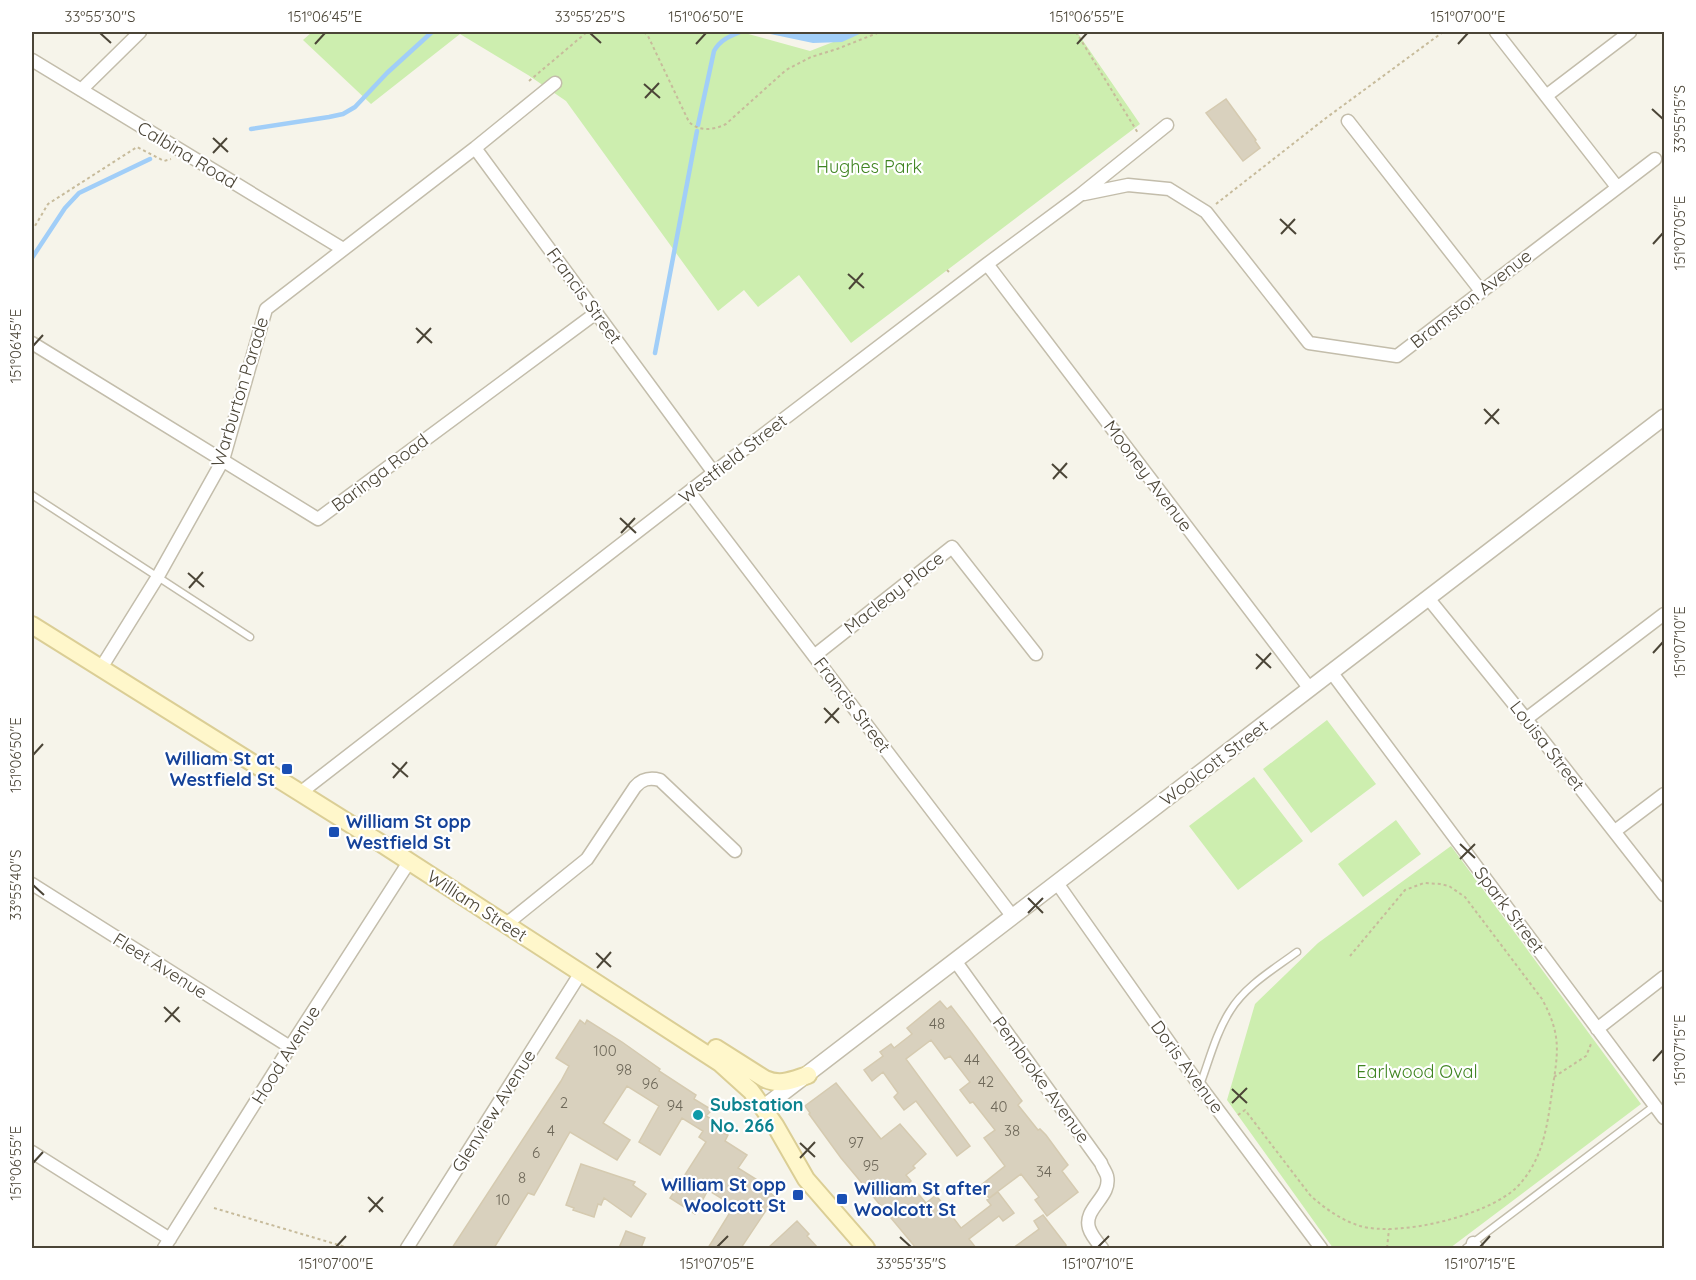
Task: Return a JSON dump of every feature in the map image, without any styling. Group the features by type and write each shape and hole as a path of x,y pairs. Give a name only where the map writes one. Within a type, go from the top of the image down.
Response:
{"main road":[{"name":"William Street","path":"32,625 409,862 580,974 674,1032 729,1070 751,1091 799,1169 866,1248"},
{"path":"674,1032 692,1034 774,1083 780,1084 808,1075"}],"street":[{"path":"81,90 140,32"},
{"path":"1496,32 1617,187"},
{"path":"1546,96 1630,32"},
{"name":"Calbina Road","path":"32,60 343,249"},
{"name":"Warburton Parade","path":"101,669 157,578 223,460 266,309 475,148 555,83"},
{"path":"1348,121 1481,291"},
{"name":"Westfield Street","path":"300,793 714,473 1080,195 1167,125"},
{"name":"Francis Street","path":"475,148 714,473"},
{"name":"Bramston Avenue","path":"1080,195 1128,185 1169,189 1206,212 1309,343 1397,356 1655,159"},
{"name":"Mooney Avenue","path":"987,264 1310,689"},
{"name":"Baringa Road","path":"32,343 318,519 596,313"},
{"name":"Woolcott Street","path":"763,1108 1665,417"},
{"name":"Francis Street","path":"690,493 1013,917"},
{"name":"Macleay Place","path":"814,656 952,547 1036,654"},
{"name":"Louisa Street","path":"1428,598 1665,895"},
{"path":"1526,719 1665,614"},
{"name":"Spark Street","path":"1332,673 1665,1118"},
{"path":"505,925 587,859 635,788 646,779 660,780 735,851"},
{"path":"1615,831 1665,794"},
{"name":"Hood Avenue","path":"167,1244 409,862"},
{"name":"Doris Avenue","path":"1057,883 1200,1086 1321,1248"},
{"name":"Fleet Avenue","path":"32,884 290,1047"},
{"name":"Pembroke Avenue","path":"956,962 1101,1163 1107,1177 1105,1190 1091,1211 1088,1222 1089,1230 1102,1248"},
{"name":"Glenview Avenue","path":"406,1248 580,974"},
{"path":"1598,1031 1665,977"},
{"path":"32,1152 167,1244"}],"lane":[{"path":"32,495 250,638"},
{"path":"1200,1086 1215,1043 1230,1011 1244,993 1297,952"},
{"path":"1472,1247 1655,1105"}],"path":[{"path":"530,81 587,32"},
{"path":"644,32 689,122 694,126 716,129 726,124 786,70 811,57 880,32"},
{"path":"1076,32 1145,143"},
{"path":"1215,206 1326,118 1443,32"},
{"path":"32,231 48,204 137,147 164,161 185,154"},
{"path":"1235,1117 1245,1110 1310,1195 1320,1204 1358,1225 1403,1229 1477,1211 1515,1188 1537,1156 1546,1137 1558,1049 1554,1025 1547,1008 1465,897 1449,886 1424,883 1405,890 1350,956"},
{"path":"1554,1077 1586,1056 1598,1031"},
{"path":"214,1208 349,1248"},
{"path":"1387,1248 1389,1229"}],"green space":[{"name":"Hughes Park","path":"312,32 741,32 810,51 859,32 1077,32 1140,124 851,343 799,275 758,307 744,290 718,311 566,101 460,34 371,104 303,40"},
{"path":"1327,720 1376,784 1311,833 1263,769"},
{"path":"1254,777 1303,841 1238,890 1189,826"},
{"path":"1396,820 1421,854 1363,897 1338,864"},
{"name":"Earlwood Oval","path":"1451,846 1641,1104 1450,1248 1333,1248 1227,1100 1255,1004 1318,943"}],"water":[{"path":"761,32 864,32 842,42 813,43"}],"building":[{"path":"1226,99 1260,148 1243,161 1206,113"},
{"path":"940,1001 947,1009 951,1006 1022,1101 1018,1105 1038,1130 1040,1129 1046,1135 1068,1165 1062,1171 1078,1192 1047,1216 1035,1200 1039,1197 1021,1174 989,1198 980,1186 1005,1166 984,1138 995,1130 973,1102 970,1103 960,1090 970,1082 950,1056 945,1059 931,1040 906,1059 970,1146 957,1156 916,1101 904,1110 894,1097 898,1093 883,1072 872,1081 864,1070 883,1056 880,1052 891,1044 894,1048 912,1034 907,1028"},
{"path":"580,1020 585,1024 587,1020 622,1042 660,1069 659,1071 696,1095 694,1099 712,1110 706,1116 728,1129 725,1141 747,1155 738,1168 770,1188 768,1191 775,1197 741,1248 708,1248 734,1206 708,1190 695,1214 670,1198 706,1142 699,1137 703,1131 682,1118 660,1155 639,1142 659,1106 627,1086 603,1123 630,1140 617,1160 570,1132 534,1195 528,1193 494,1248 452,1248 561,1081 569,1066 556,1058"},
{"path":"836,1083 881,1139 900,1124 926,1154 906,1175 911,1181 909,1183 926,1203 936,1195 961,1228 991,1205 987,1200 998,1192 1014,1213 1003,1221 999,1216 969,1239 976,1248 916,1248 841,1158 805,1106"},
{"path":"581,1164 635,1182 633,1185 646,1194 631,1217 604,1198 601,1205 598,1204 594,1217 573,1210 574,1208 566,1205"},
{"path":"1043,1215 1066,1248 1013,1248 1039,1229 1034,1221"},
{"path":"797,1221 818,1248 768,1248"},
{"path":"626,1231 645,1238 641,1248 619,1248"}],"waterway":[{"path":"251,129 343,114 355,107 387,73 432,32"},
{"path":"698,125 714,51 722,41 740,32"},
{"path":"655,353 697,131"},
{"path":"32,258 65,208 79,193 150,159"}],"place":[{"name":"William St at Westfield St","path":"287,769"},
{"name":"William St opp Westfield St","path":"334,832"},
{"name":"Substation No. 266","path":"698,1115"},
{"name":"William St opp Woolcott St","path":"798,1195"},
{"name":"William St after Woolcott St","path":"842,1199"}]}
